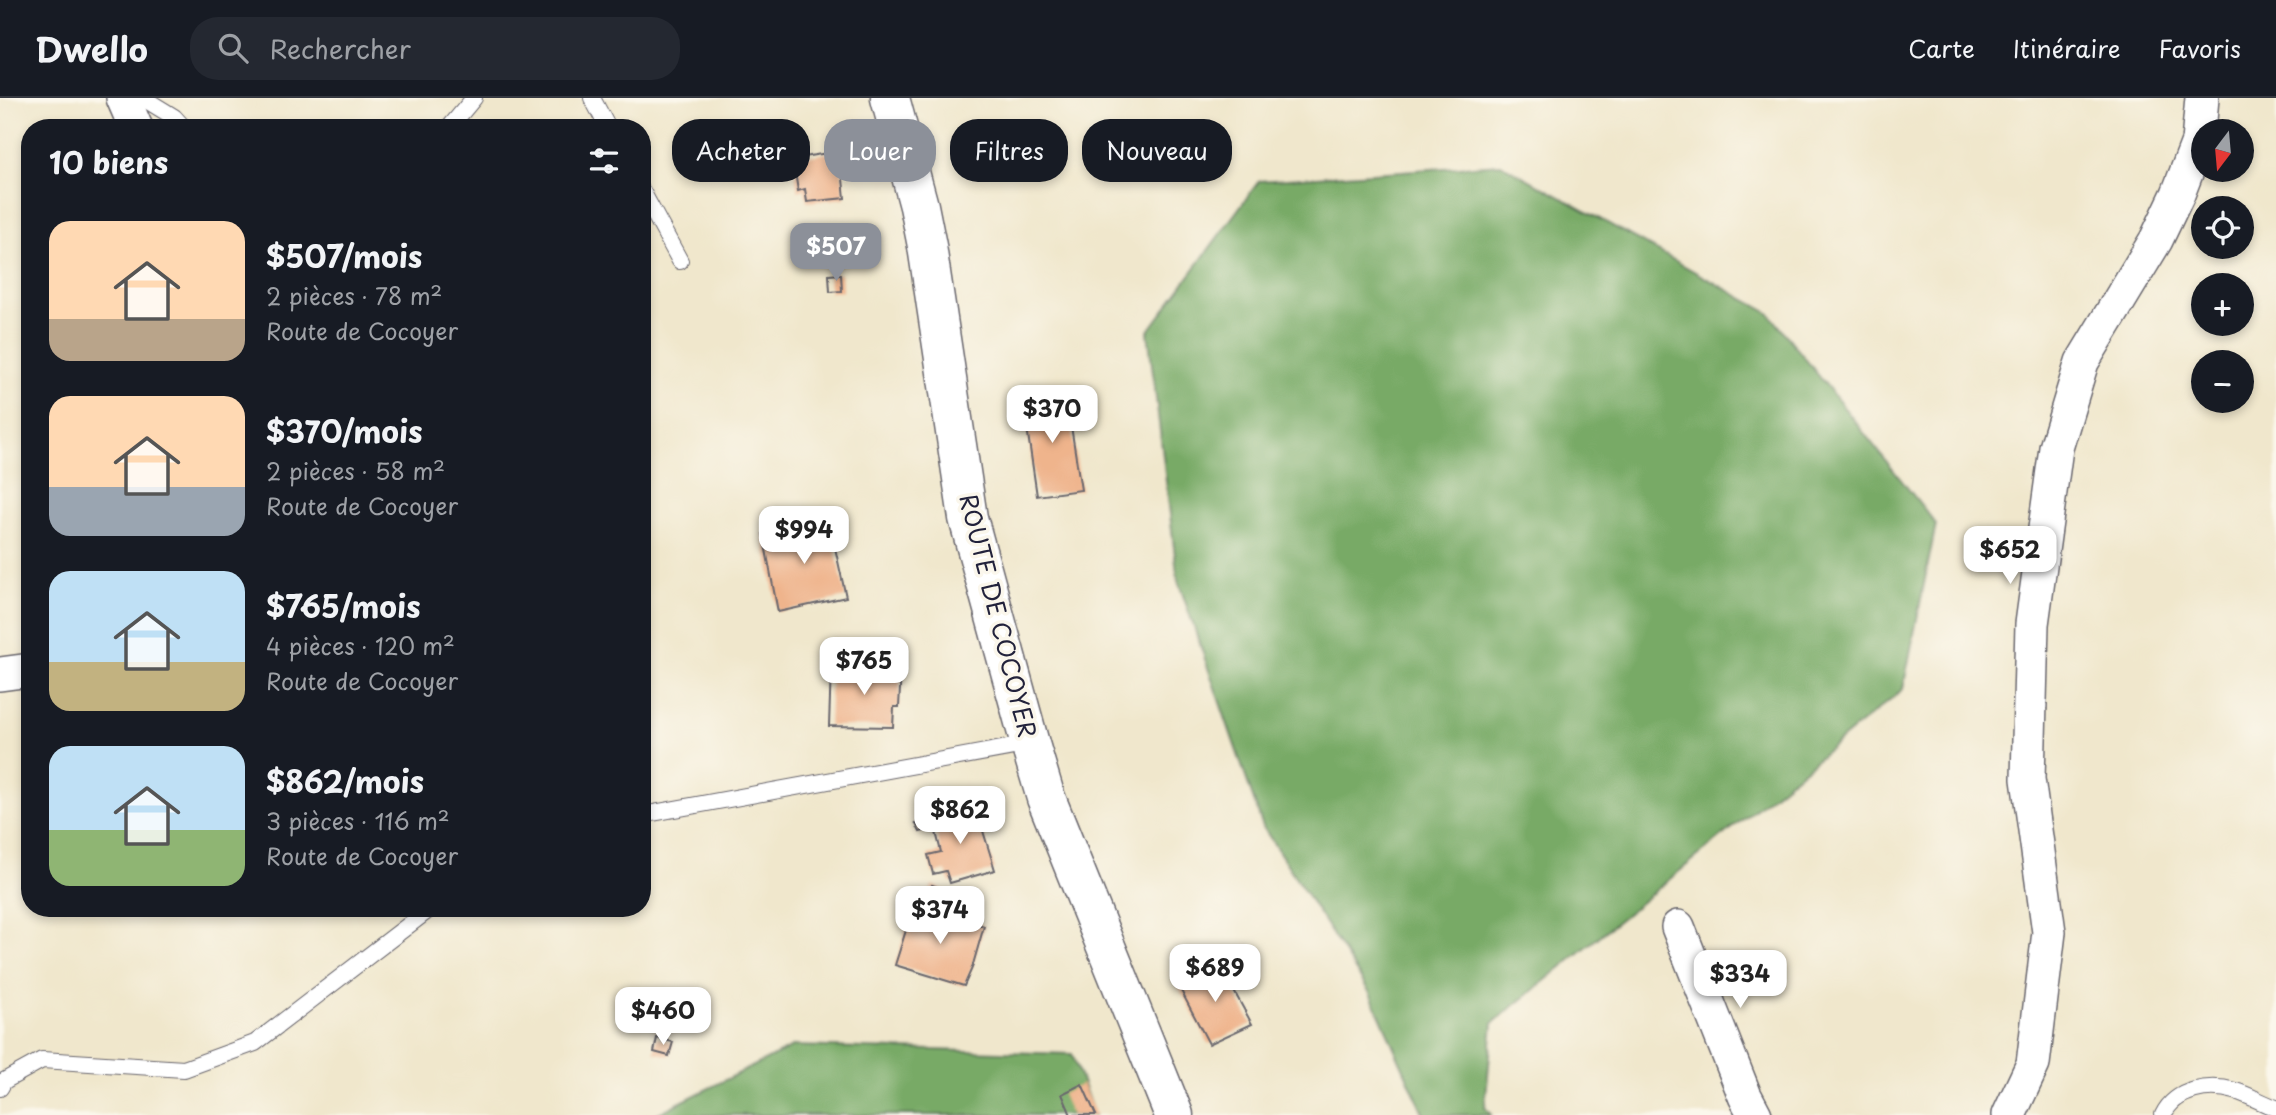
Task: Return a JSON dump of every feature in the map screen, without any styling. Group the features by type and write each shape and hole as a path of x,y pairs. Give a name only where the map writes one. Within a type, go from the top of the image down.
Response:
{"main road":[{"name":"ROUTE DE COCOYER","path":"890,98 927,246 968,518 1030,744 1046,798 1174,1115"}],"street":[{"path":"124,98 132,119"},
{"path":"2009,1115 2033,1064 2049,932 2028,779 2032,624 2056,448 2082,362 2156,240 2178,194 2198,142 2202,98"},
{"path":"0,674 21,671"},
{"path":"1678,927 1745,1097 1755,1115"}],"lane":[{"path":"143,98 176,119"},
{"path":"456,119 474,98"},
{"path":"592,98 603,119"},
{"path":"651,208 680,261"},
{"path":"651,813 1030,744"},
{"path":"0,1088 4,1081 42,1060 184,1069 255,1043 419,917"},
{"path":"2163,1115 2182,1095 2205,1087 2236,1091 2276,1108"}],"green space":[{"path":"1501,164 1769,313 1936,524 1903,689 1493,1023 1485,1107 1491,1115 1424,1115 1370,993 1263,827 1178,581 1148,332 1259,181"},
{"path":"794,1046 1072,1054 1094,1115 655,1115"}],"building":[{"path":"824,154 824,182 843,182 845,198 807,202 805,189 798,191 797,182 810,182 810,156"},
{"path":"841,274 842,291 830,292 829,275"},
{"path":"1066,394 1081,490 1037,496 1023,400"},
{"path":"829,521 846,597 778,612 763,534"},
{"path":"831,667 901,669 899,707 894,707 893,727 829,726"},
{"path":"976,808 995,870 950,883 946,871 933,874 928,855 941,852 935,828 920,832 916,824"},
{"path":"932,885 956,894 950,909 927,901"},
{"path":"914,905 984,926 964,986 895,965"},
{"path":"1218,962 1252,1024 1209,1044 1178,985"},
{"path":"657,1038 673,1042 669,1056 654,1052"},
{"path":"1082,1084 1096,1115 1071,1115 1062,1094"}]}
